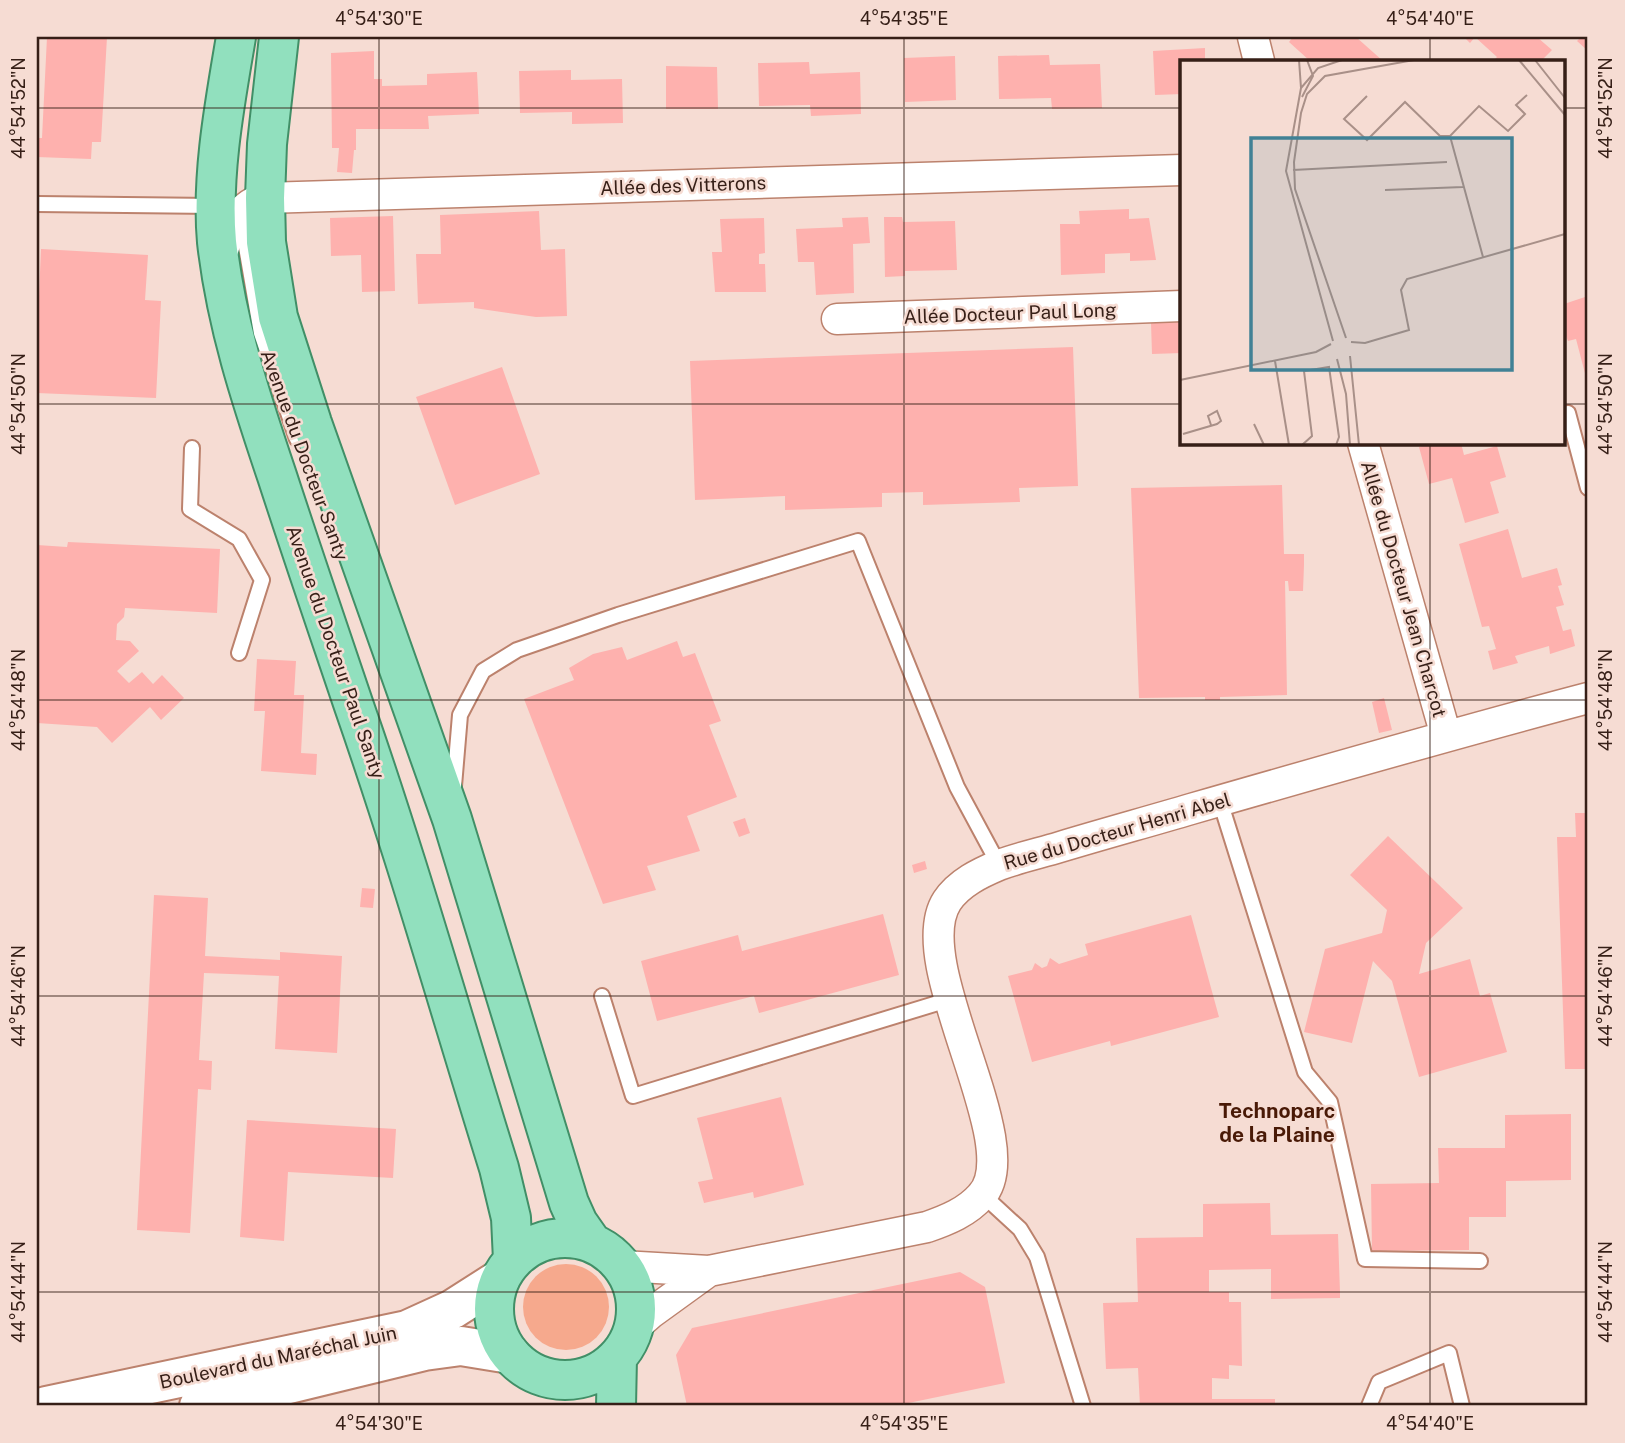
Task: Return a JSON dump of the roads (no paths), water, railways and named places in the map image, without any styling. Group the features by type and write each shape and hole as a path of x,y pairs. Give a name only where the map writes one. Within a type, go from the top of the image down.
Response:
{"main road":[{"name":"Avenue du Docteur Paul Santy","path":"236,37 224,112 240,206 266,242 271,283 289,356 452,819 569,1203 578,1223 607,1254"},
{"name":"Avenue du Docteur Paul Santy","path":"279,37 267,144 220,260 223,288 247,387 365,735 499,1168 511,1218 506,1270"},
{"path":"617,1406 625,1343 636,1306 632,1285 607,1254 571,1238 550,1239 530,1247 506,1270 494,1305 497,1331 536,1378 567,1380 594,1374 625,1343"},
{"name":"Boulevard du Maréchal Juin","path":"46,1406 153,1395 407,1330 453,1309 506,1270"},
{"name":"Boulevard du Maréchal Juin","path":"199,1406 424,1351 461,1346 536,1378"}],"street":[{"path":"1253,37 1259,60"},
{"name":"Allée des Vitterons","path":"240,206 1180,170"},
{"name":"Allée Docteur Paul Long","path":"837,319 1180,306"},
{"name":"Allée du Docteur Jean Charcot","path":"1363,444 1446,736"},
{"name":"Rue du Docteur Henri Abel","path":"983,1195 990,1178 992,1153 988,1125 951,999 938,942 942,910 955,892 971,878 999,865 1446,736 1588,698"},
{"path":"607,1254 709,1271 927,1227 953,1218 983,1195"},
{"path":"625,1343 660,1306 709,1271"}],"lane":[{"path":"37,204 240,206"},
{"name":"Avenue du Docteur Santy","path":"240,206 261,333 304,458"},
{"path":"1568,413 1588,488"},
{"path":"192,449 190,509 239,538 262,580 239,653"},
{"path":"452,819 460,715 484,671 517,650 688,593 858,541 957,787 999,865"},
{"path":"371,635 381,660 412,705"},
{"path":"1220,801 1305,1072 1330,1102 1365,1259 1480,1261"},
{"path":"602,996 633,1096 951,999"},
{"path":"983,1195 1020,1229 1037,1257 1083,1406"},
{"path":"1369,1406 1379,1382 1450,1353 1462,1406"}],"district":[{"name":"Technoparc de la Plaine","path":"1277,1122"}]}
